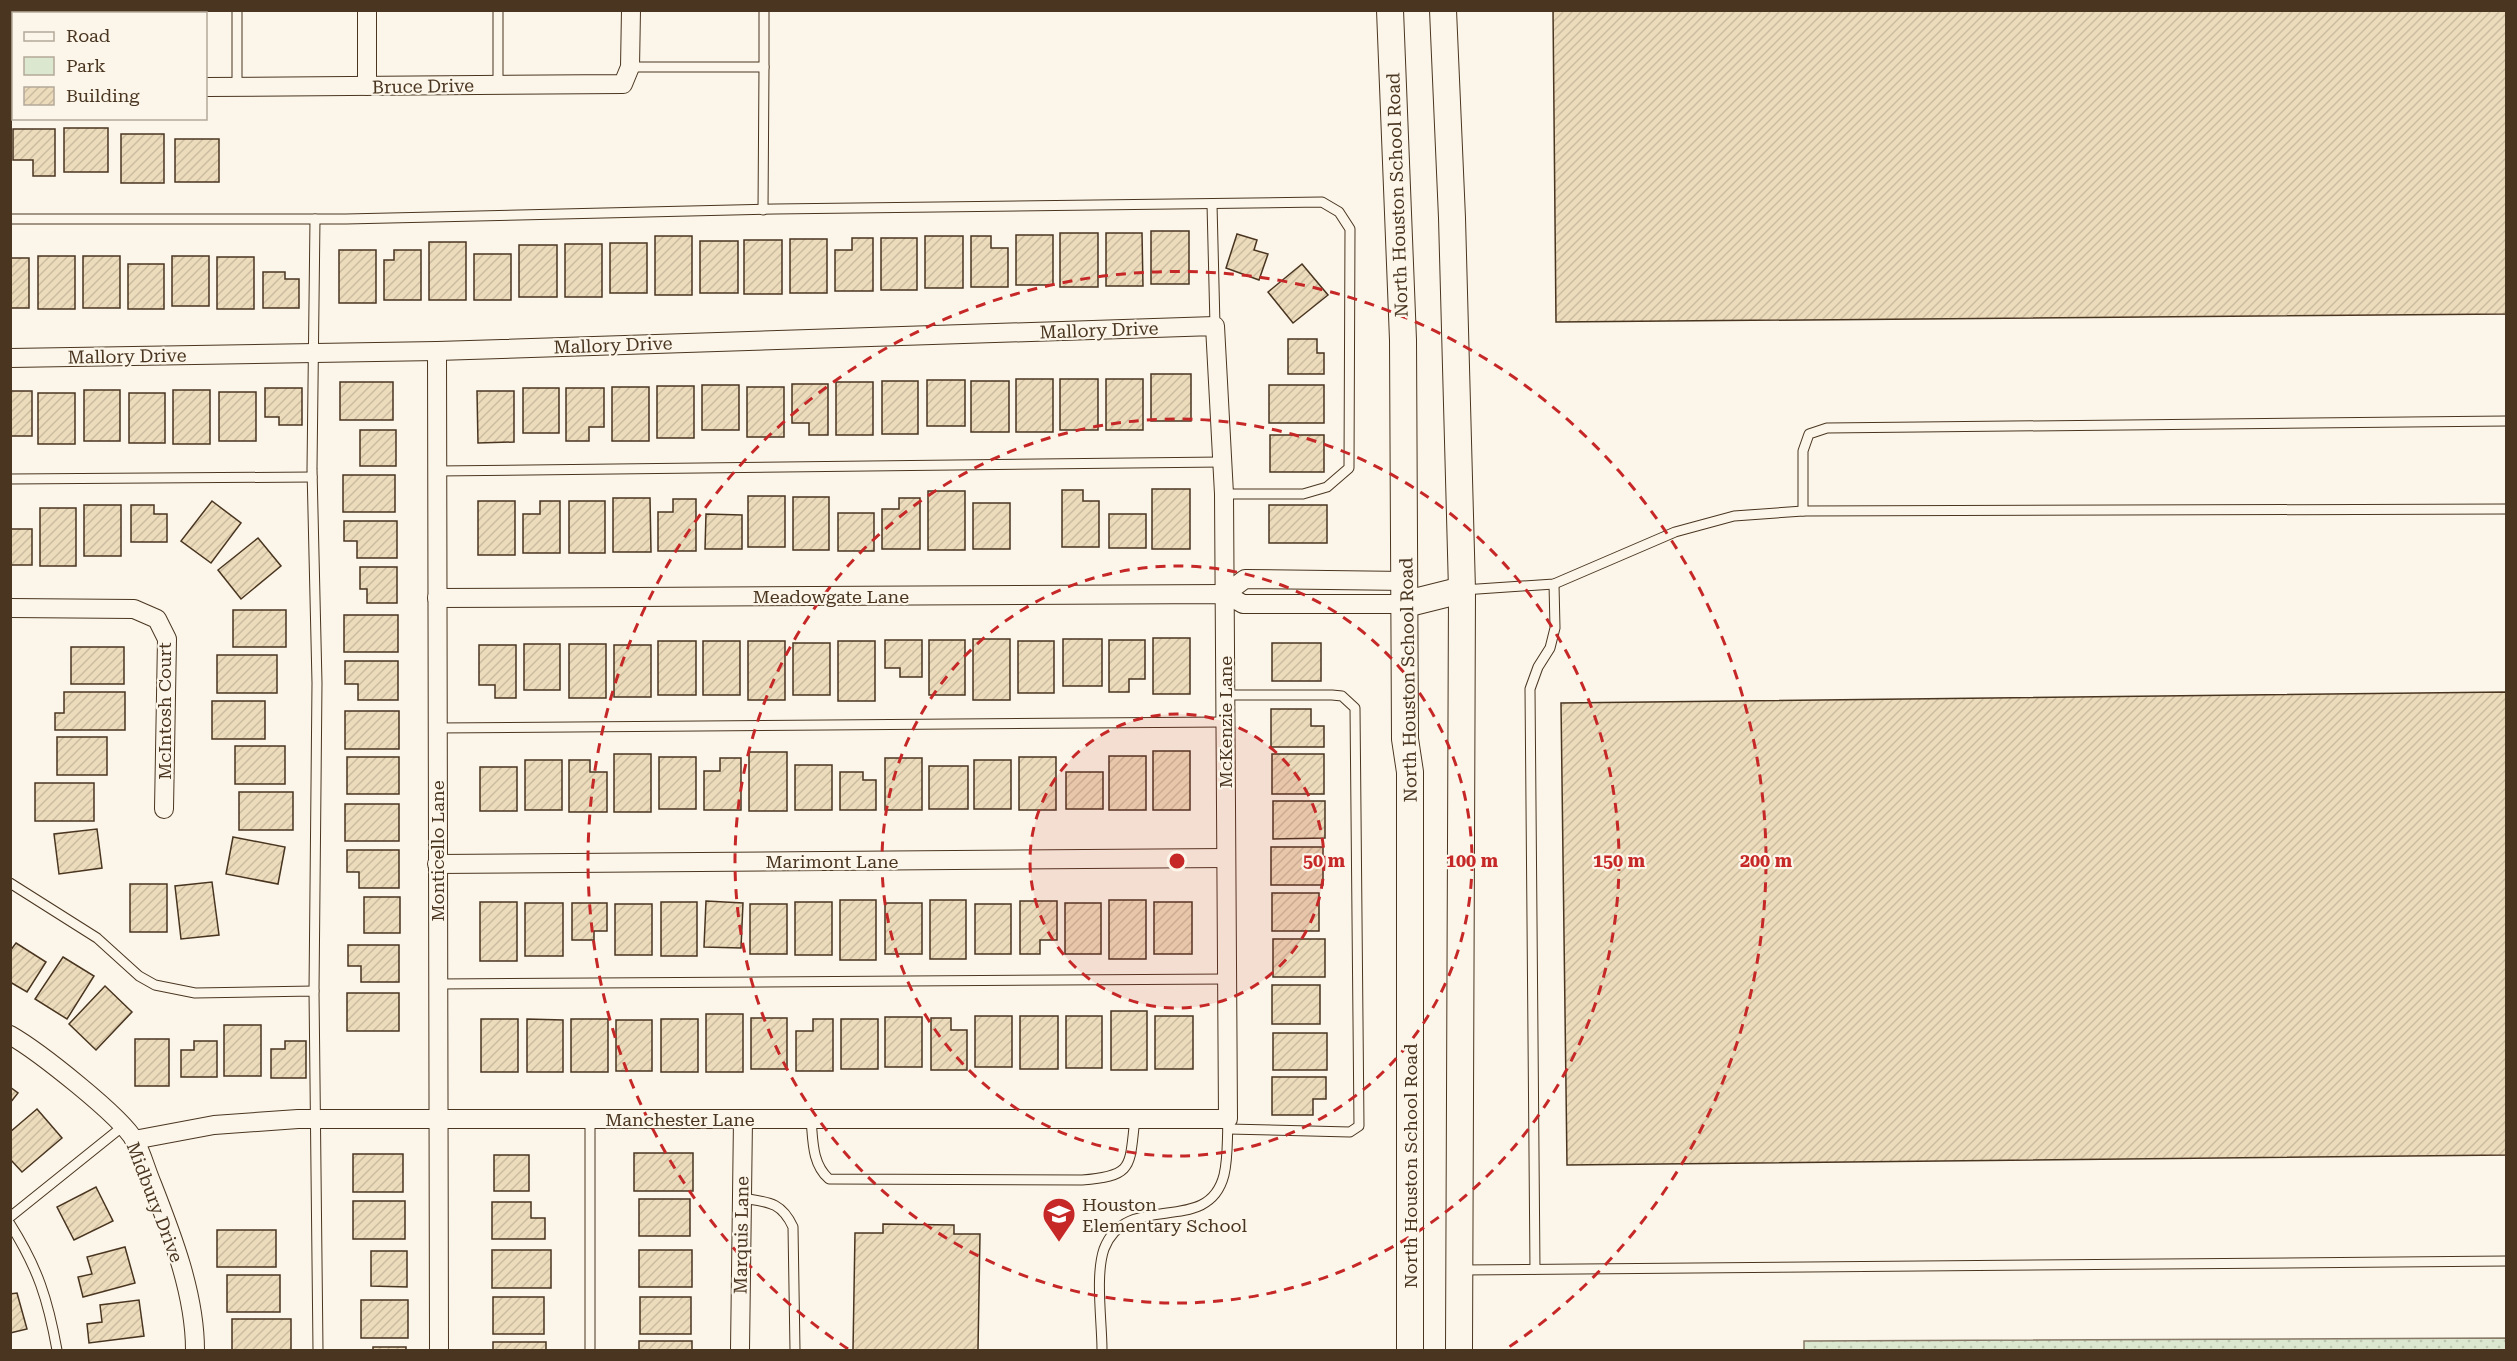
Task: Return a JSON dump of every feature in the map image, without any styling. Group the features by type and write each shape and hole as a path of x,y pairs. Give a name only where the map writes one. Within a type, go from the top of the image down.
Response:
{"main road":[{"name":"North Houston School Road","path":"1390,10 1403,340 1405,739 1410,772 1410,1350"},
{"path":"1443,10 1452,218 1462,590 1459,1350"},
{"path":"1406,593 1462,590"}],"street":[{"path":"367,10 367,86"},
{"path":"630,67 631,10"},
{"name":"Bruce Drive","path":"207,87 623,84 630,67"},
{"name":"Mallory Drive","path":"10,358 437,351 1215,326"},
{"name":"McKenzie Lane","path":"1215,326 1224,494 1228,1124"},
{"name":"Monticello Lane","path":"437,351 439,1350"},
{"path":"1224,594 1245,579 1406,593"},
{"name":"Meadowgate Lane","path":"437,598 1224,594 1243,604 1406,593"},
{"name":"McIntosh Court","path":"10,608 134,609 157,619 166,639 164,809"},
{"name":"Marimont Lane","path":"437,864 1226,858"},
{"name":"Midbury Drive","path":"10,1035 101,1104 128,1133 166,1219 185,1283 195,1335 195,1350"},
{"name":"Manchester Lane","path":"128,1133 317,1119 1135,1119 1228,1124"},
{"name":"Marquis Lane","path":"740,1350 742,1119"}],"lane":[{"path":"237,10 237,88"},
{"path":"498,10 498,85"},
{"path":"763,210 764,10"},
{"path":"630,67 764,67"},
{"path":"10,219 315,219 1322,202 1339,212 1350,229 1349,468 1327,487 1303,494 1224,494"},
{"path":"1212,204 1215,326"},
{"path":"315,219 312,477 317,682 314,991 318,1350"},
{"path":"1803,511 1803,451 1809,434 1827,428 2506,421"},
{"path":"437,471 1222,462"},
{"path":"10,479 312,477"},
{"path":"1462,590 1554,584 1675,532 1734,516 1803,511 2506,509"},
{"path":"1535,1269 1530,689 1538,667 1550,648 1555,628 1554,584"},
{"path":"1102,1350 1101,1268 1104,1249 1114,1232 1129,1220 1147,1214 1185,1213 1202,1205 1215,1193 1224,1177 1228,1124 1350,1132 1359,1126 1355,708 1342,696 1332,695 1225,695"},
{"path":"437,728 1225,722"},
{"path":"10,883 97,938 139,976 155,985 195,993 314,991"},
{"path":"438,984 1227,979"},
{"path":"590,1119 590,1350"},
{"path":"811,1119 814,1154 821,1171 829,1179 1082,1180 1112,1178 1123,1171 1130,1158 1135,1119"},
{"path":"10,1217 128,1133"},
{"path":"742,1198 772,1202 786,1213 793,1227 795,1350"},
{"path":"10,1224 31,1257 49,1304 57,1350"},
{"path":"1460,1270 2506,1261"}],"green space":[{"path":"2506,1338 2506,1350 1804,1350 1804,1341"}],"building":[{"path":"15,10 61,10 61,12 15,12"},
{"path":"144,10 195,10 195,12 144,12"},
{"path":"1553,10 2506,10 2506,314 1556,322"},
{"path":"64,128 108,128 108,172 64,172"},
{"path":"13,129 55,129 55,176 33,176 33,160 13,160"},
{"path":"121,134 164,134 164,183 121,183"},
{"path":"175,139 219,139 219,182 175,182"},
{"path":"1151,231 1189,231 1189,284 1151,284"},
{"path":"1060,233 1098,233 1098,287 1060,287"},
{"path":"1106,233 1142,233 1143,286 1106,286"},
{"path":"1237,234 1257,240 1254,250 1268,254 1259,280 1226,268"},
{"path":"1016,235 1053,235 1053,285 1016,285"},
{"path":"655,236 692,236 692,295 655,295"},
{"path":"925,236 963,236 963,288 925,288"},
{"path":"971,236 991,236 991,248 1008,248 1008,287 971,287"},
{"path":"852,238 873,238 873,291 835,291 835,250 852,250"},
{"path":"881,238 917,238 917,290 881,290"},
{"path":"790,239 827,239 827,293 790,293"},
{"path":"744,240 782,240 782,294 744,294"},
{"path":"700,241 738,241 738,293 700,293"},
{"path":"429,242 466,242 466,300 429,300"},
{"path":"610,243 647,243 647,293 610,293"},
{"path":"565,244 602,244 602,297 565,297"},
{"path":"519,245 557,245 557,297 519,297"},
{"path":"339,250 376,250 376,303 339,303"},
{"path":"394,250 421,250 421,300 384,300 384,260 394,260"},
{"path":"474,254 511,254 511,300 474,300"},
{"path":"38,256 75,256 75,309 38,309"},
{"path":"83,256 120,256 120,308 83,308"},
{"path":"172,256 209,256 209,306 172,306"},
{"path":"217,257 254,257 254,309 217,309"},
{"path":"10,258 29,258 29,308 10,308"},
{"path":"128,264 164,264 164,309 128,309"},
{"path":"1302,264 1328,295 1293,323 1268,292"},
{"path":"263,272 285,272 285,279 299,279 299,308 263,308"},
{"path":"1288,339 1317,339 1317,353 1324,353 1324,374 1288,374"},
{"path":"1151,374 1191,374 1191,421 1151,421"},
{"path":"1016,379 1053,379 1053,432 1016,432"},
{"path":"1060,379 1098,379 1098,430 1060,430"},
{"path":"1106,379 1143,379 1143,430 1106,430"},
{"path":"927,380 965,380 965,426 927,426"},
{"path":"882,381 918,381 918,434 882,434"},
{"path":"971,381 1009,381 1009,432 971,432"},
{"path":"340,382 393,382 393,420 340,420"},
{"path":"836,382 873,382 873,435 836,435"},
{"path":"792,384 828,384 828,435 809,435 809,423 792,423"},
{"path":"702,385 739,385 739,430 702,430"},
{"path":"1269,385 1324,385 1324,423 1269,423"},
{"path":"657,386 694,386 694,438 657,438"},
{"path":"612,387 649,387 649,441 612,441"},
{"path":"747,387 784,387 784,437 747,437"},
{"path":"265,388 302,388 302,425 279,425 279,417 265,417"},
{"path":"523,388 559,388 559,433 523,433"},
{"path":"566,388 604,388 604,427 589,427 589,441 566,441"},
{"path":"84,390 120,390 120,441 84,441"},
{"path":"173,390 210,390 210,444 173,444"},
{"path":"10,391 32,391 32,436 10,436"},
{"path":"477,391 514,391 514,442 478,443"},
{"path":"219,392 256,392 256,441 219,441"},
{"path":"38,393 75,393 75,444 38,444"},
{"path":"129,393 165,393 165,443 129,443"},
{"path":"360,430 396,430 396,466 360,466"},
{"path":"1270,435 1324,435 1324,472 1270,472"},
{"path":"343,475 395,475 395,512 343,512"},
{"path":"1152,489 1190,489 1190,549 1152,549"},
{"path":"1062,490 1083,490 1083,501 1099,501 1099,547 1062,547"},
{"path":"928,491 965,491 965,550 928,550"},
{"path":"748,496 785,496 785,547 748,547"},
{"path":"793,497 829,497 829,550 793,550"},
{"path":"613,498 650,498 651,552 613,552"},
{"path":"899,498 920,498 920,549 882,549 882,509 899,509"},
{"path":"673,499 696,499 696,551 658,551 658,512 673,512"},
{"path":"212,501 241,523 211,563 181,541"},
{"path":"478,501 515,501 515,555 478,555"},
{"path":"540,501 560,501 560,553 523,553 523,514 540,514"},
{"path":"569,501 605,501 605,553 569,553"},
{"path":"973,503 1010,503 1010,549 973,549"},
{"path":"84,505 121,505 121,556 84,556"},
{"path":"131,505 154,505 154,514 167,514 167,542 131,542"},
{"path":"1269,505 1327,505 1327,543 1269,543"},
{"path":"40,508 76,508 76,566 40,566"},
{"path":"838,513 874,513 874,551 838,551"},
{"path":"706,514 742,515 742,549 705,549"},
{"path":"1109,514 1146,514 1146,548 1109,548"},
{"path":"344,521 397,521 397,558 357,558 357,541 344,541"},
{"path":"10,529 32,529 32,565 10,565"},
{"path":"258,538 281,566 241,599 218,570"},
{"path":"360,567 397,567 397,603 367,603 367,589 360,589"},
{"path":"233,610 286,610 286,647 233,647"},
{"path":"344,615 398,615 398,652 344,652"},
{"path":"1153,638 1190,638 1190,694 1153,694"},
{"path":"973,639 1010,639 1010,700 973,700"},
{"path":"1063,639 1102,639 1102,686 1063,686"},
{"path":"885,640 922,640 922,677 900,677 900,668 885,668"},
{"path":"929,640 965,640 965,695 929,695"},
{"path":"1109,640 1145,640 1145,679 1129,679 1129,692 1109,692"},
{"path":"658,641 696,641 696,695 658,695"},
{"path":"703,641 740,641 740,695 703,695"},
{"path":"748,641 785,641 785,700 748,700"},
{"path":"838,641 875,641 875,701 838,701"},
{"path":"1018,641 1054,641 1054,693 1018,693"},
{"path":"793,643 830,643 830,695 793,695"},
{"path":"1272,643 1321,643 1321,681 1272,681"},
{"path":"524,644 560,644 560,690 524,690"},
{"path":"569,644 606,644 606,698 569,698"},
{"path":"479,645 516,645 516,698 495,698 495,685 479,685"},
{"path":"614,645 651,645 651,697 614,697"},
{"path":"71,647 124,647 124,684 71,684"},
{"path":"217,655 277,655 277,693 217,693"},
{"path":"345,661 398,661 398,700 358,700 358,684 345,684"},
{"path":"64,692 125,692 125,730 55,730 55,713 64,713"},
{"path":"2506,692 2506,1155 1567,1165 1561,703"},
{"path":"212,701 265,701 265,739 212,739"},
{"path":"1271,709 1311,709 1311,726 1324,726 1324,747 1271,747"},
{"path":"345,711 399,711 399,749 345,749"},
{"path":"57,737 107,737 107,775 57,775"},
{"path":"235,746 285,746 285,784 235,784"},
{"path":"1153,751 1190,751 1190,810 1153,810"},
{"path":"749,752 787,752 787,811 749,811"},
{"path":"614,754 651,754 651,812 614,812"},
{"path":"1272,754 1324,754 1324,794 1272,794"},
{"path":"1109,756 1146,756 1146,810 1109,810"},
{"path":"347,757 399,757 399,794 347,794"},
{"path":"659,757 696,757 696,809 659,809"},
{"path":"1019,757 1056,757 1056,810 1019,810"},
{"path":"720,758 741,758 741,810 704,810 704,771 720,771"},
{"path":"885,758 922,758 922,810 885,810"},
{"path":"525,760 562,760 562,810 525,810"},
{"path":"569,760 590,760 590,772 607,772 607,812 569,812"},
{"path":"974,760 1011,760 1011,809 974,809"},
{"path":"795,765 832,765 832,810 795,810"},
{"path":"929,766 968,766 968,809 929,809"},
{"path":"480,767 517,767 517,811 480,811"},
{"path":"840,772 863,772 863,780 876,780 876,810 840,810"},
{"path":"1066,772 1103,772 1103,809 1066,809"},
{"path":"35,783 94,783 94,821 35,821"},
{"path":"239,792 293,792 293,830 239,830"},
{"path":"1273,801 1325,801 1325,838 1273,839"},
{"path":"345,804 399,804 399,841 345,841"},
{"path":"97,829 102,868 59,874 54,834"},
{"path":"233,837 285,847 278,884 226,874"},
{"path":"1271,847 1323,847 1323,885 1271,885"},
{"path":"347,850 399,850 399,888 359,888 359,872 347,872"},
{"path":"212,882 219,935 181,939 175,886"},
{"path":"130,884 167,884 167,932 130,932"},
{"path":"1272,893 1319,893 1319,931 1272,931"},
{"path":"364,897 400,897 400,933 364,933"},
{"path":"840,900 876,900 876,960 840,960"},
{"path":"930,900 966,900 966,959 930,959"},
{"path":"1109,900 1146,900 1146,959 1109,959"},
{"path":"706,901 743,903 741,948 704,947"},
{"path":"1020,901 1057,901 1057,940 1040,940 1040,954 1020,954"},
{"path":"480,902 517,902 517,961 480,961"},
{"path":"661,902 697,902 697,956 661,956"},
{"path":"795,902 832,902 832,955 795,955"},
{"path":"1154,902 1192,902 1192,954 1154,954"},
{"path":"525,903 563,903 563,956 525,956"},
{"path":"572,903 607,903 607,931 594,931 594,940 572,940"},
{"path":"885,903 922,903 922,954 885,954"},
{"path":"1065,903 1101,903 1101,954 1065,954"},
{"path":"615,904 652,904 652,955 615,955"},
{"path":"750,904 787,904 787,954 750,954"},
{"path":"975,904 1011,904 1011,954 975,954"},
{"path":"1273,939 1325,939 1325,977 1273,977"},
{"path":"16,943 46,962 27,992 10,982 10,951"},
{"path":"348,945 399,945 399,982 361,982 361,966 348,966"},
{"path":"63,957 94,976 67,1019 35,999"},
{"path":"1272,985 1320,985 1320,1024 1272,1024"},
{"path":"105,986 132,1012 96,1050 69,1024"},
{"path":"347,993 399,993 399,1031 347,1031"},
{"path":"1111,1011 1147,1011 1147,1070 1111,1070"},
{"path":"706,1014 743,1014 743,1072 706,1072"},
{"path":"975,1016 1012,1016 1012,1067 975,1067"},
{"path":"1020,1016 1058,1016 1058,1069 1020,1069"},
{"path":"1066,1016 1102,1016 1102,1068 1066,1068"},
{"path":"1155,1016 1193,1016 1193,1069 1155,1069"},
{"path":"885,1017 922,1017 922,1067 885,1067"},
{"path":"751,1018 787,1018 787,1069 751,1069"},
{"path":"931,1018 951,1018 951,1030 967,1030 967,1070 931,1070"},
{"path":"481,1019 518,1019 518,1072 481,1072"},
{"path":"527,1019 563,1020 563,1072 527,1072"},
{"path":"571,1019 608,1019 608,1072 571,1072"},
{"path":"661,1019 698,1019 698,1072 661,1072"},
{"path":"813,1019 833,1019 833,1071 796,1071 796,1031 813,1031"},
{"path":"841,1019 878,1019 878,1069 841,1069"},
{"path":"616,1020 652,1020 652,1071 616,1071"},
{"path":"224,1025 261,1025 261,1076 224,1076"},
{"path":"1273,1033 1327,1033 1327,1070 1273,1070"},
{"path":"135,1039 169,1039 169,1086 135,1086"},
{"path":"194,1041 217,1041 217,1077 181,1077 181,1050 194,1050"},
{"path":"285,1041 306,1041 306,1078 271,1078 271,1049 285,1049"},
{"path":"1272,1077 1326,1077 1326,1099 1313,1099 1313,1115 1272,1115"},
{"path":"10,1087 18,1093 10,1103"},
{"path":"37,1109 62,1138 22,1172 10,1159 10,1132"},
{"path":"634,1153 693,1153 693,1191 634,1191"},
{"path":"353,1154 403,1154 403,1192 353,1192"},
{"path":"494,1155 529,1155 529,1191 494,1191"},
{"path":"96,1187 113,1221 74,1240 57,1207"},
{"path":"639,1199 690,1199 690,1236 639,1236"},
{"path":"353,1201 405,1201 405,1239 353,1239"},
{"path":"492,1202 531,1202 531,1218 545,1218 545,1239 492,1239"},
{"path":"883,1224 954,1225 954,1234 980,1234 978,1350 853,1350 855,1233 883,1233"},
{"path":"217,1230 276,1230 276,1267 217,1267"},
{"path":"125,1247 135,1283 83,1297 78,1277 92,1274 87,1257"},
{"path":"492,1250 551,1250 551,1288 492,1288"},
{"path":"639,1250 692,1250 692,1287 639,1287"},
{"path":"371,1251 407,1251 407,1287 371,1286"},
{"path":"227,1275 280,1275 280,1312 227,1312"},
{"path":"17,1293 27,1329 10,1333 10,1294"},
{"path":"493,1297 544,1297 544,1334 493,1334"},
{"path":"640,1297 691,1297 691,1334 640,1334"},
{"path":"139,1300 144,1336 89,1343 87,1324 102,1322 100,1305"},
{"path":"361,1300 408,1300 408,1338 361,1338"},
{"path":"232,1319 291,1319 291,1350 232,1350"},
{"path":"639,1341 692,1341 692,1350 639,1350"},
{"path":"493,1342 546,1342 546,1350 493,1350"},
{"path":"373,1347 406,1347 406,1350 373,1350"}],"place":[{"name":"Houston Elementary School","path":"1059,1243"}]}
